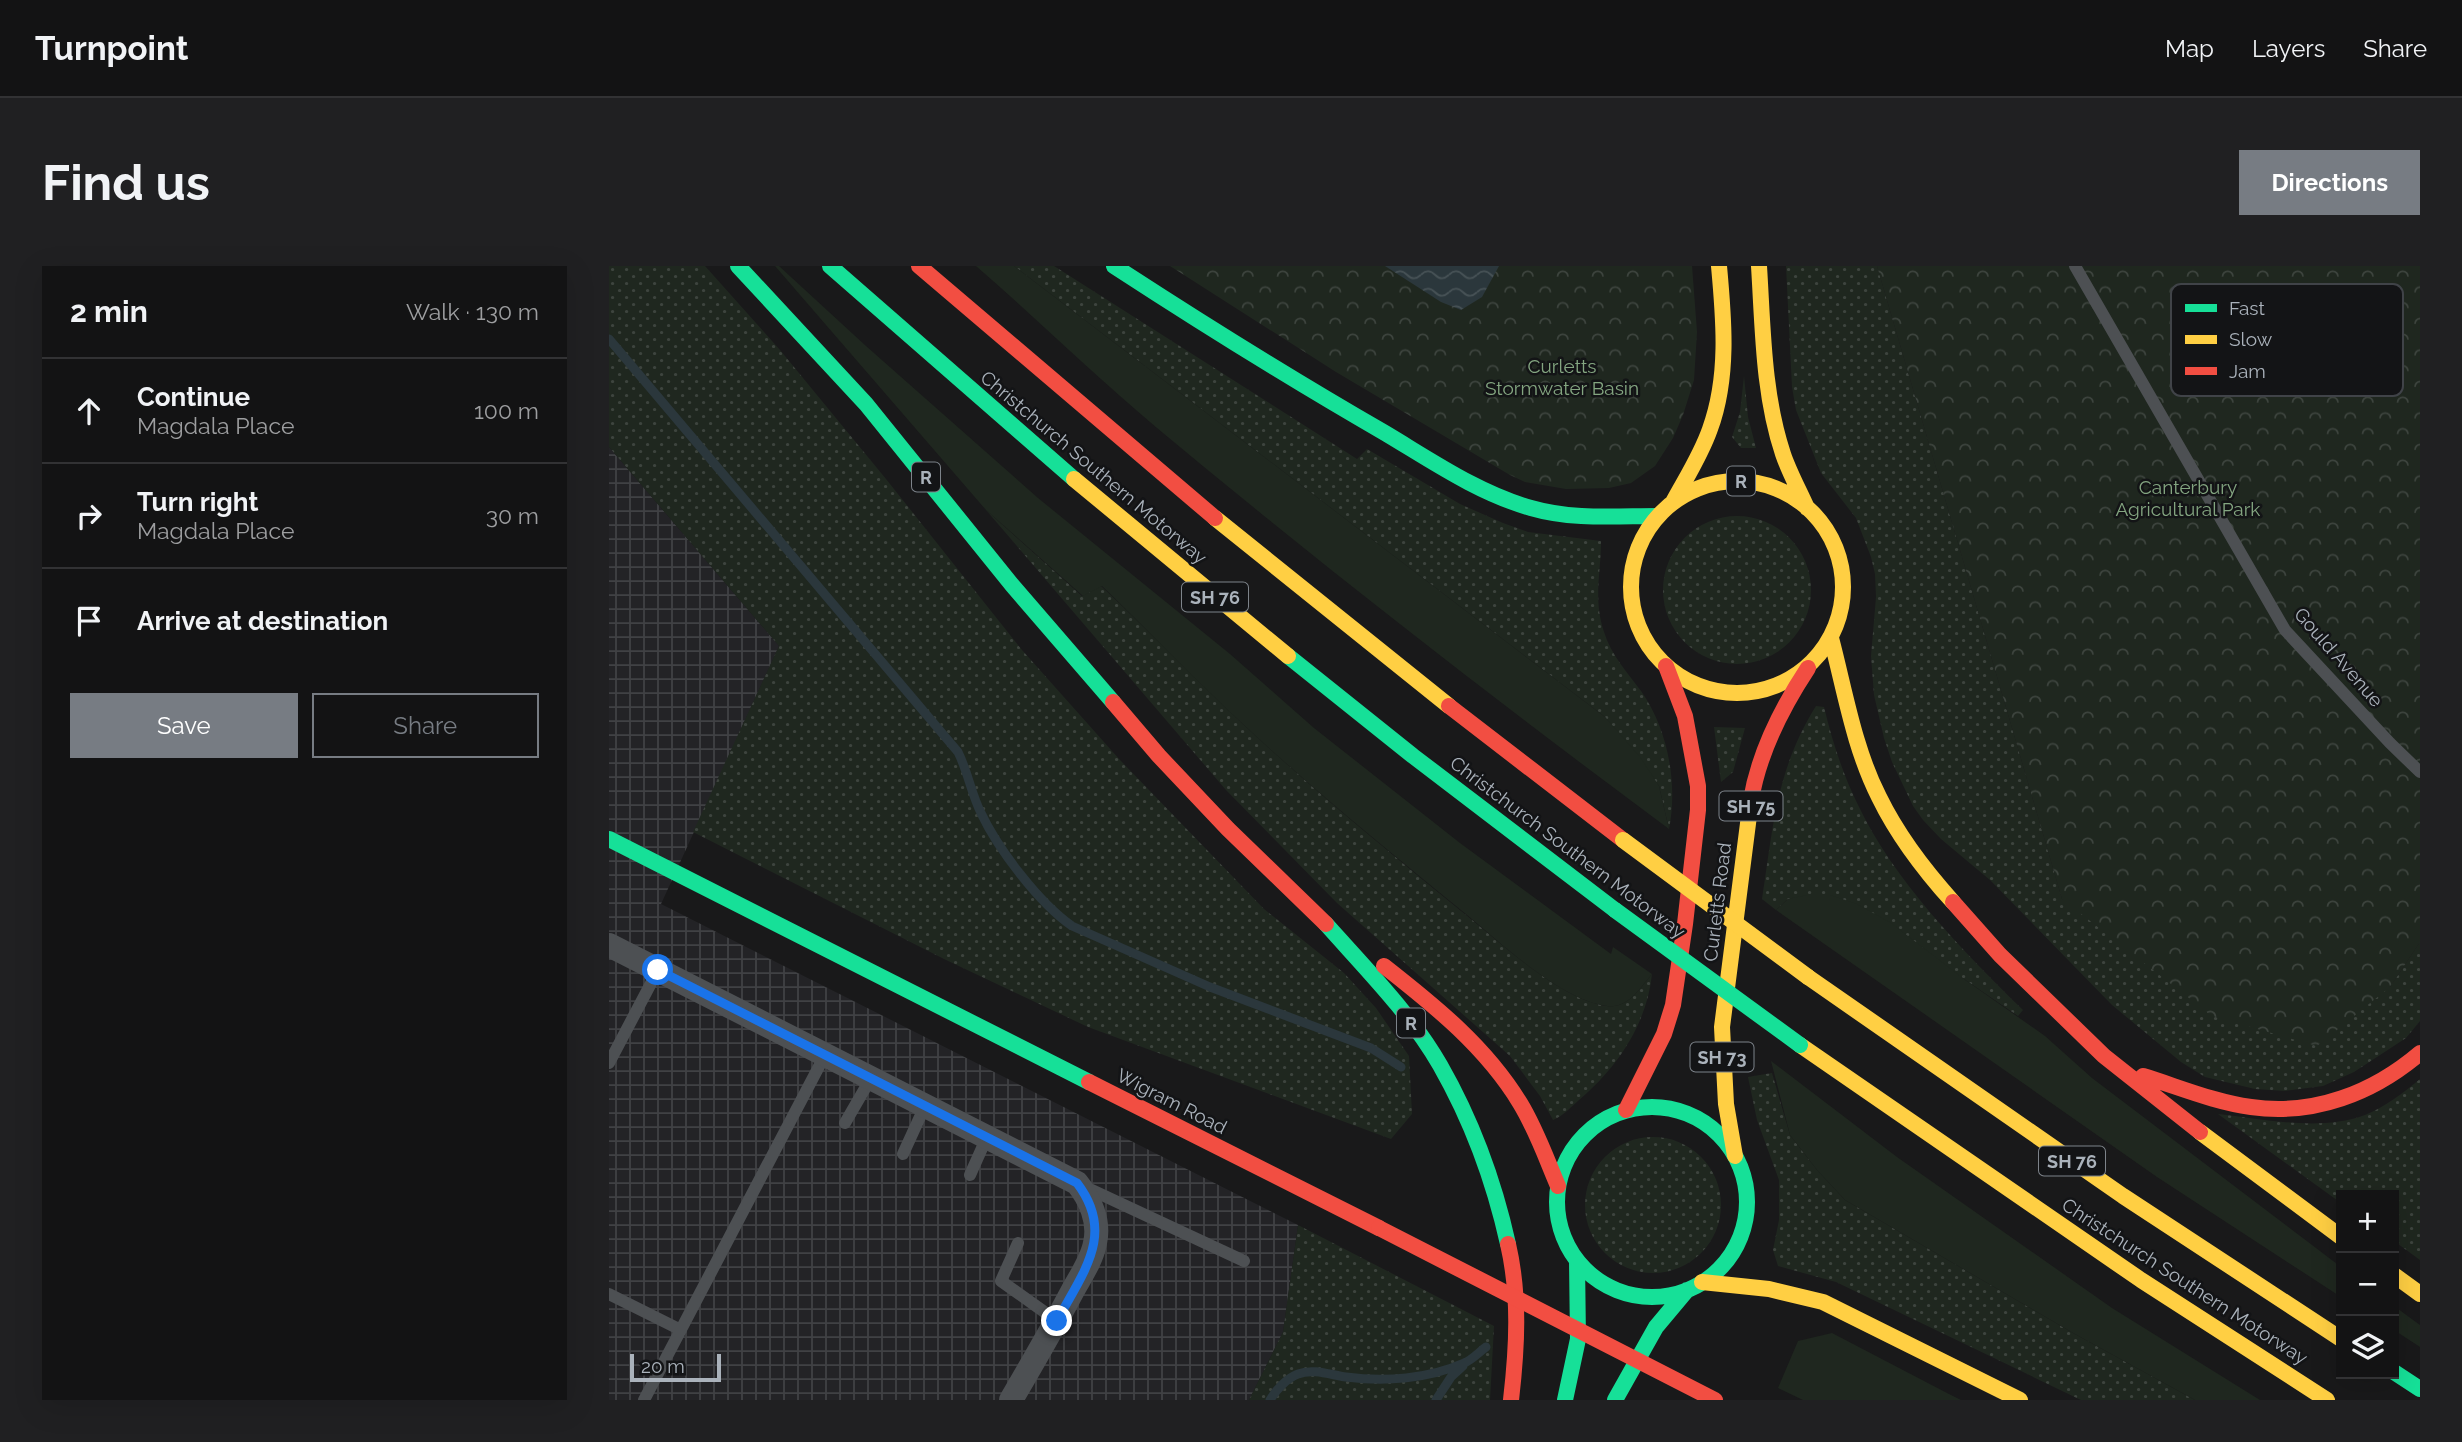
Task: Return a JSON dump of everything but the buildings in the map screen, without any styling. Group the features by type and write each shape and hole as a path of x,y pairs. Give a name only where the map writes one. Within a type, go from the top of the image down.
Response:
{"main road":[{"name":"R","path":"738,266 866,404 1011,585 1159,756 1228,830 1320,917 1396,1003 1419,1034 1440,1065 1480,1146 1501,1214 1514,1271 1517,1349 1511,1400"},
{"name":"Christchurch Southern Motorway","path":"830,266 933,359 1163,555 1349,705 1615,910 1800,1045 2141,1280 2327,1400"},
{"name":"Christchurch Southern Motorway","path":"919,266 1097,421 1281,573 1413,680 1623,840 1808,977 2123,1196 2336,1336"},
{"path":"1114,266 1337,406 1494,495 1554,514 1658,516"},
{"name":"SH 75","path":"1666,666 1641,632 1634,613 1632,572 1637,551 1646,532 1673,502 1694,464 1713,419 1722,374 1723,328 1719,266"},
{"name":"SH 75","path":"1759,266 1769,394 1782,452 1807,508 1823,525 1835,546 1842,568 1843,592 1839,615 1831,638 1809,667"},
{"name":"R","path":"1673,502 1694,490 1717,482 1741,481 1765,484 1788,493 1807,508"},
{"path":"1831,638 1861,754 1878,796 1894,824 1943,891 2000,955 2104,1056 2198,1131 2336,1233"},
{"path":"1666,666 1698,685 1716,691 1744,693 1772,687 1809,667"},
{"name":"Curletts Road","path":"1626,1110 1667,1024 1673,1005 1698,810 1695,761 1685,716 1666,666"},
{"name":"Curletts Road","path":"1735,1156 1726,1104 1722,1027 1758,763 1782,707 1809,667"},
{"name":"Wigram Road","path":"609,839 1716,1400"},
{"path":"1320,917 1430,1001 1480,1049 1520,1103 1558,1186"},
{"path":"2124,1070 2232,1102 2279,1109 2309,1107 2366,1090 2393,1075 2420,1053"},
{"path":"1687,1290 1664,1296 1639,1296 1616,1290 1577,1261 1564,1238 1557,1212 1558,1186 1566,1160 1581,1138 1601,1121 1626,1110 1657,1106 1688,1114 1715,1131 1735,1156"},
{"name":"SH 73","path":"1615,1400 1656,1327 1687,1290 1724,1264 1739,1239 1746,1211 1745,1183 1735,1156"},
{"path":"1565,1400 1578,1339 1577,1261"},
{"path":"2399,1279 2420,1294"},
{"path":"1702,1282 1769,1289 1823,1302 2020,1400"},
{"path":"2399,1375 2420,1389"}],"street":[{"path":"609,945 1077,1183 1092,1208 1095,1242 1057,1321 1011,1400"}],"lane":[{"name":"Gould Avenue","path":"2075,266 2285,630 2420,772"},
{"path":"609,1063 658,970"},
{"path":"644,1400 825,1055"},
{"path":"845,1123 871,1078"},
{"path":"903,1154 925,1106"},
{"path":"970,1175 987,1137"},
{"path":"1077,1183 1244,1261"},
{"path":"1018,1242 1001,1281 1057,1321"},
{"path":"609,1294 681,1330"}],"shaded area":[{"path":"609,447 779,646 661,904 1298,1225 1283,1332 1249,1400 609,1400"}],"green space":[{"path":"609,266 705,266 780,350 1022,650 1120,760 1264,909 1344,973 1376,1008 1409,1056 1412,1114 1391,1139 1088,1027 944,959 693,832 779,646 609,447"},
{"path":"775,266 779,266 1038,498 1230,654 1314,728 1460,843 1611,954 1613,947 1652,974 1627,1001 1607,1006 1589,1002 1571,993 1515,955 1299,775 1209,692 1102,586 1083,596 986,510"},
{"path":"976,266 1014,266 1605,717 1640,757 1659,786 1669,829 1410,632 1220,480 1134,408"},
{"path":"1014,266 1054,266 1357,459 1367,449 1460,504 1528,532 1601,541 1598,597 1601,620 1611,648 1650,706 1664,739 1672,794 1669,829 1659,786 1605,717"},
{"name":"Curletts Stormwater Basin","path":"1170,266 1692,266 1697,332 1694,380 1673,438 1655,466 1631,483 1609,488 1566,489 1525,482 1336,372"},
{"path":"1786,266 1877,266 2062,899 2390,987 2420,942 2420,1021 2406,1038 2354,1072 2323,1086 2285,1091 2255,1089 2205,1077 2181,1062 2112,1005 1990,880 1941,839 1923,820 1913,806 1892,762 1874,695 1871,656 1876,597 1871,557 1856,518 1821,473 1796,410 1792,387"},
{"name":"Canterbury Agricultural Park","path":"1877,266 2420,266 2420,942 2390,987 2317,1046 2212,1016 2062,899"},
{"path":"1744,376 1748,417 1756,448 1741,448 1732,437 1740,412"},
{"path":"986,510 1082,596 1101,586 1299,775 1533,969 1589,1002 1607,1006 1627,1001 1652,974 1644,1010 1637,1027 1606,1074 1567,1111 1553,1120 1540,1096 1510,1056 1337,903 1226,790"},
{"path":"1737,516 1766,521 1790,537 1806,561 1811,590 1806,619 1790,643 1766,659 1737,664 1708,659 1684,643 1668,619 1663,590 1668,561 1684,537 1708,521"},
{"path":"1816,706 1824,707 1838,756 1872,832 1909,887 1931,913 2023,1010 2018,1016 1964,979 1788,899 1776,910 1762,899 1773,824 1784,776 1792,753"},
{"path":"1714,727 1745,728 1733,772 1721,782"},
{"path":"1807,895 1830,895 1857,904 1891,923 2045,1036 2092,1078 2336,1263 2336,1294 2157,1177 1776,910 1788,899"},
{"path":"1771,1061 1897,1157 2112,1308 2260,1400 2195,1400 2073,1333 1845,1200 1790,1135"},
{"path":"1772,1073 1790,1135 1845,1200 2073,1333 2195,1400 2081,1400 1836,1282 1778,1266 1773,1250 1779,1220 1779,1180 1757,1120 1748,1077"},
{"path":"2420,1079 2420,1260 2399,1245 2399,1190 2336,1190 2336,1199 2218,1114 2292,1123 2329,1123 2365,1115"},
{"path":"1653,1137 1679,1142 1701,1157 1716,1179 1721,1205 1716,1231 1701,1253 1679,1268 1653,1273 1627,1268 1605,1253 1590,1231 1585,1205 1590,1179 1605,1157 1627,1142"},
{"path":"1298,1225 1494,1326 1490,1400 1249,1400 1283,1332"},
{"path":"2399,1310 2420,1325 2420,1347 2399,1333"},
{"path":"1832,1333 1961,1400 1803,1400 1778,1388 1798,1341"}],"water":[{"path":"1385,266 1499,266 1482,297 1461,310 1441,302"}],"waterway":[{"path":"609,339 958,752 988,827 1020,874 1059,916 1072,926 1210,987 1371,1048 1401,1067"},
{"path":"1270,1400 1286,1381 1304,1372 1361,1378 1421,1376 1467,1362 1486,1347"},
{"path":"1436,1400 1451,1377 1463,1366"}],"traffic: fast":[{"path":"738,266 866,404 1012,585 1113,702"},
{"path":"830,266 1074,479"},
{"path":"1114,266 1316,393 1492,494 1531,508 1562,514 1658,516"},
{"path":"1288,656 1413,756 1615,910"},
{"path":"609,839 1089,1082"},
{"path":"1615,910 1800,1045"},
{"path":"1326,924 1401,1009 1440,1065 1481,1152 1508,1244"},
{"path":"1652,1107 1688,1115 1705,1123 1719,1135 1731,1149 1739,1166 1747,1202 1739,1238 1731,1255 1719,1269 1705,1281 1688,1289 1652,1297 1616,1289 1599,1281 1585,1269 1573,1255 1565,1238 1557,1202 1565,1166 1573,1149 1585,1135 1599,1123 1616,1115 1652,1107"},
{"path":"1565,1400 1578,1339 1577,1261"},
{"path":"1615,1400 1656,1327 1687,1290"},
{"path":"2399,1375 2420,1389"}],"traffic: slow":[{"path":"1673,502 1706,439 1720,389 1723,328 1719,266"},
{"path":"1759,266 1771,408 1783,454 1807,508"},
{"path":"1074,479 1288,656"},
{"path":"1737,481 1758,483 1777,489 1812,512 1835,547 1841,566 1843,587 1841,608 1835,627 1812,662 1777,685 1758,691 1737,693 1716,691 1697,685 1662,662 1639,627 1633,608 1631,587 1633,566 1639,547 1662,512 1697,489 1716,483 1737,481"},
{"path":"1215,518 1449,706"},
{"path":"1831,638 1851,719 1870,778 1903,838 1953,902"},
{"path":"1735,1156 1726,1104 1722,1027 1751,800"},
{"path":"1623,840 1808,977"},
{"path":"1808,977 2123,1196 2336,1336"},
{"path":"1800,1045 2141,1280 2327,1400"},
{"path":"2200,1132 2336,1233"},
{"path":"2399,1279 2420,1294"},
{"path":"1702,1282 1769,1289 1823,1302 2020,1400"}],"traffic: jam":[{"path":"919,266 1215,518"},
{"path":"1626,1110 1664,1034 1673,1005 1698,810 1698,786 1685,716 1666,666"},
{"path":"1751,800 1759,765 1772,731 1808,668"},
{"path":"1113,702 1159,756 1228,829 1326,924"},
{"path":"1449,706 1623,840"},
{"path":"1953,902 2000,955 2104,1056 2200,1132"},
{"path":"1384,966 1458,1028 1492,1064 1526,1113 1558,1186"},
{"path":"2143,1076 2237,1105 2274,1109 2297,1108 2320,1104 2362,1090 2383,1080 2420,1053"},
{"path":"1089,1082 1379,1228"},
{"path":"1379,1228 1715,1400"},
{"path":"1508,1244 1516,1322 1511,1400"}],"route":[{"path":"658,970 1077,1183 1092,1208 1095,1242 1057,1321"}]}
